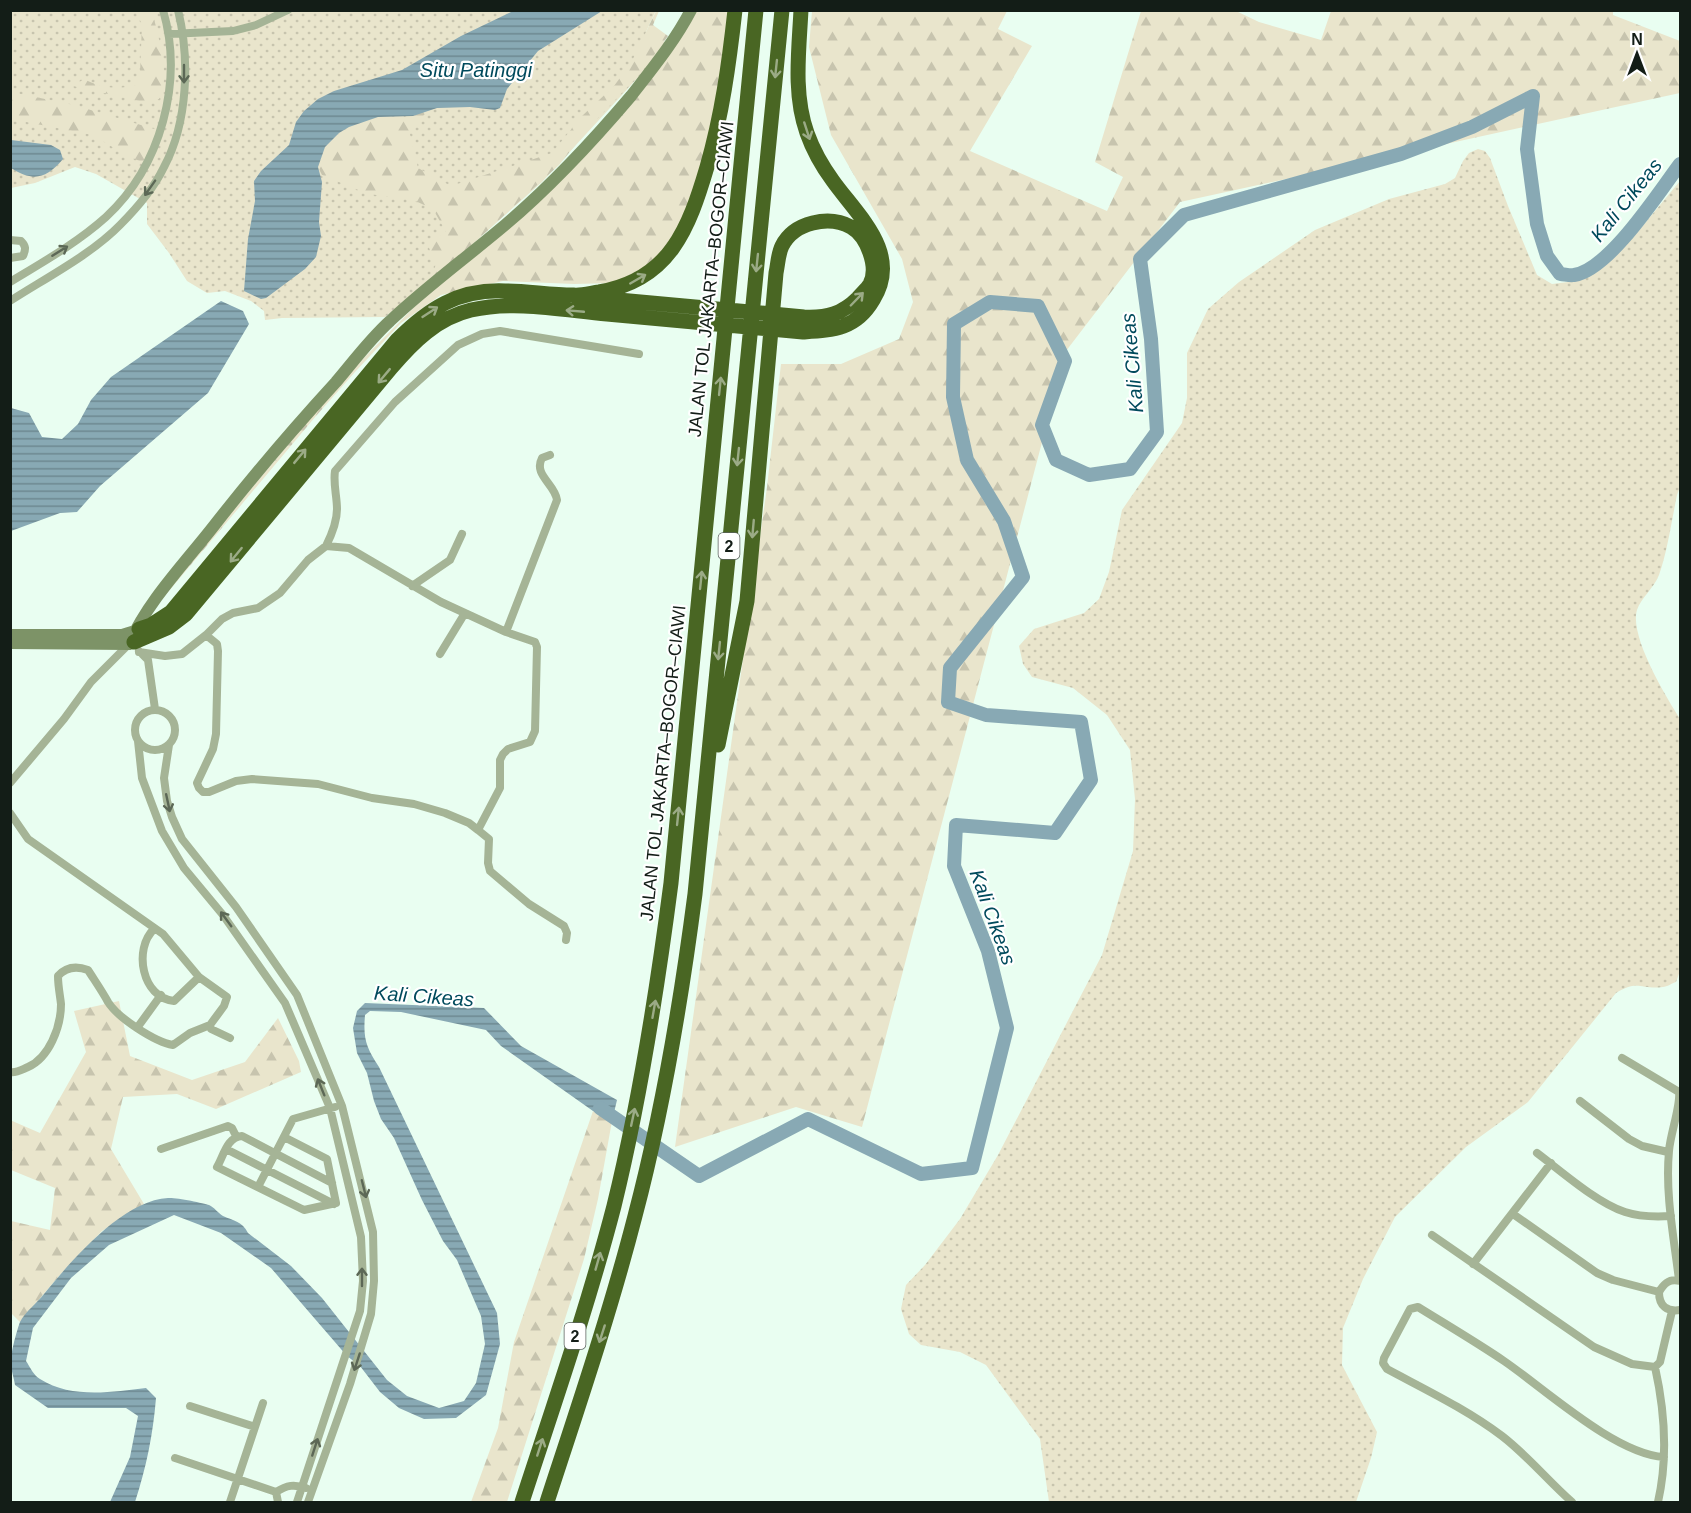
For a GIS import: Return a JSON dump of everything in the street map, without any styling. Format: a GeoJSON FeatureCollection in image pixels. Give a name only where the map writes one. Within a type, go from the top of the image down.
{"type":"FeatureCollection","features":[{"type":"Feature","properties":{"kind":"highway"},"geometry":{"type":"LineString","coordinates":[[575,296],[630,284],[651,272],[672,249],[688,224],[699,196],[721,114],[735,10]]}},
{"type":"Feature","properties":{"kind":"highway","name":"JALAN TOL JAKARTA–BOGOR–CIAWI"},"geometry":{"type":"LineString","coordinates":[[522,1503],[586,1301],[613,1207],[644,1067],[660,973],[672,883],[756,10]]}},
{"type":"Feature","properties":{"kind":"highway","name":"2"},"geometry":{"type":"LineString","coordinates":[[547,1503],[611,1306],[645,1176],[682,996],[701,830],[782,10]]}},
{"type":"Feature","properties":{"kind":"highway"},"geometry":{"type":"LineString","coordinates":[[134,642],[169,627],[186,614],[391,368],[425,333],[441,322],[469,311],[500,306],[697,315],[839,329],[852,323],[868,310],[878,292],[883,275],[882,257],[875,237],[832,181],[815,153],[806,131],[799,100],[801,10]]}},
{"type":"Feature","properties":{"kind":"highway"},"geometry":{"type":"LineString","coordinates":[[701,830],[747,601],[759,448],[779,257],[786,240],[807,225],[832,222],[851,227],[858,232],[870,253],[871,282],[844,310],[804,325]]}},
{"type":"Feature","properties":{"kind":"highway"},"geometry":{"type":"LineString","coordinates":[[134,642],[151,625],[171,612],[397,340],[416,321],[443,303],[476,293],[503,290],[575,296],[697,315]]}},
{"type":"Feature","properties":{"kind":"main road"},"geometry":{"type":"LineString","coordinates":[[134,642],[153,604],[258,470],[389,322],[561,175],[607,125],[640,84],[691,10]]}},
{"type":"Feature","properties":{"kind":"main road"},"geometry":{"type":"LineString","coordinates":[[10,635],[115,635],[134,642]]}},
{"type":"Feature","properties":{"kind":"main road"},"geometry":{"type":"LineString","coordinates":[[10,643],[134,642]]}},
{"type":"Feature","properties":{"kind":"street"},"geometry":{"type":"LineString","coordinates":[[10,282],[74,242],[106,217],[135,184],[167,114],[170,78],[169,34],[163,10]]}},
{"type":"Feature","properties":{"kind":"street"},"geometry":{"type":"LineString","coordinates":[[10,301],[79,257],[118,227],[147,193],[165,167],[181,115],[185,78],[183,32],[178,10]]}},
{"type":"Feature","properties":{"kind":"street"},"geometry":{"type":"LineString","coordinates":[[169,34],[232,31],[256,25],[272,14],[288,10]]}},
{"type":"Feature","properties":{"kind":"street"},"geometry":{"type":"LineString","coordinates":[[167,114],[181,115]]}},
{"type":"Feature","properties":{"kind":"street"},"geometry":{"type":"LineString","coordinates":[[161,131],[176,136]]}},
{"type":"Feature","properties":{"kind":"street"},"geometry":{"type":"LineString","coordinates":[[10,240],[21,241],[26,251],[23,256],[10,258]]}},
{"type":"Feature","properties":{"kind":"street"},"geometry":{"type":"LineString","coordinates":[[134,642],[165,656],[182,654],[222,619],[232,613],[258,608],[280,593],[308,560],[326,546],[333,533],[337,510],[333,479],[335,471],[395,402],[458,345],[482,334],[500,331],[639,354]]}},
{"type":"Feature","properties":{"kind":"street"},"geometry":{"type":"LineString","coordinates":[[506,632],[557,500],[556,493],[539,469],[542,458],[549,456]]}},
{"type":"Feature","properties":{"kind":"street"},"geometry":{"type":"LineString","coordinates":[[412,586],[450,560],[462,534]]}},
{"type":"Feature","properties":{"kind":"street"},"geometry":{"type":"LineString","coordinates":[[326,546],[349,548],[412,586],[506,632],[531,640],[536,645],[537,722],[532,740],[508,749],[503,754],[500,760],[500,788],[478,830]]}},
{"type":"Feature","properties":{"kind":"street"},"geometry":{"type":"LineString","coordinates":[[440,654],[465,613]]}},
{"type":"Feature","properties":{"kind":"street"},"geometry":{"type":"LineString","coordinates":[[206,635],[217,644],[218,651],[216,734],[213,749],[198,783],[203,792],[213,791],[236,781],[252,779],[318,784],[372,798],[414,804],[445,813],[469,824],[489,839],[490,871],[529,904],[564,926],[567,933],[566,940]]}},
{"type":"Feature","properties":{"kind":"street"},"geometry":{"type":"LineString","coordinates":[[134,642],[148,660],[155,709]]}},
{"type":"Feature","properties":{"kind":"street"},"geometry":{"type":"LineString","coordinates":[[10,783],[64,719],[91,682],[134,642]]}},
{"type":"Feature","properties":{"kind":"street"},"geometry":{"type":"LineString","coordinates":[[297,1503],[353,1334],[361,1301],[361,1238],[330,1108],[285,1003],[223,915],[184,868],[162,831],[142,778],[138,741],[134,732],[136,723],[145,712],[155,709],[168,714],[174,722],[174,737],[169,745],[164,778],[167,801],[182,839],[236,907],[297,995],[342,1106],[374,1232],[375,1281],[371,1314],[350,1384],[308,1503]]}},
{"type":"Feature","properties":{"kind":"street"},"geometry":{"type":"LineString","coordinates":[[138,741],[150,750],[169,745]]}},
{"type":"Feature","properties":{"kind":"street"},"geometry":{"type":"LineString","coordinates":[[10,766],[20,771]]}},
{"type":"Feature","properties":{"kind":"street"},"geometry":{"type":"LineString","coordinates":[[10,813],[28,839],[172,943],[199,977],[226,997],[224,1006],[210,1025],[190,1033],[173,1045],[156,1040],[137,1028],[111,1004],[88,970],[82,968],[63,970],[58,976],[61,1004],[59,1019],[47,1051],[38,1062],[16,1072],[10,1072]]}},
{"type":"Feature","properties":{"kind":"street"},"geometry":{"type":"LineString","coordinates":[[154,929],[145,942],[143,961],[145,975],[150,984],[166,1000],[174,1001],[199,977]]}},
{"type":"Feature","properties":{"kind":"street"},"geometry":{"type":"LineString","coordinates":[[137,1028],[161,995]]}},
{"type":"Feature","properties":{"kind":"street"},"geometry":{"type":"LineString","coordinates":[[285,1003],[297,995]]}},
{"type":"Feature","properties":{"kind":"street"},"geometry":{"type":"LineString","coordinates":[[210,1025],[211,1029],[230,1038]]}},
{"type":"Feature","properties":{"kind":"street"},"geometry":{"type":"LineString","coordinates":[[1432,1235],[1594,1347],[1632,1365],[1655,1367],[1663,1354],[1676,1310],[1662,1304],[1659,1292],[1666,1282],[1679,1281],[1671,1216],[1668,1152],[1680,1098],[1679,1092],[1623,1058]]}},
{"type":"Feature","properties":{"kind":"street"},"geometry":{"type":"LineString","coordinates":[[1580,1101],[1629,1139],[1642,1146],[1668,1152]]}},
{"type":"Feature","properties":{"kind":"street"},"geometry":{"type":"LineString","coordinates":[[258,1187],[293,1119],[342,1106]]}},
{"type":"Feature","properties":{"kind":"street"},"geometry":{"type":"LineString","coordinates":[[161,1149],[228,1126],[232,1128],[236,1136]]}},
{"type":"Feature","properties":{"kind":"street"},"geometry":{"type":"LineString","coordinates":[[332,1183],[242,1136],[236,1136],[230,1141],[217,1167],[304,1210],[334,1204]]}},
{"type":"Feature","properties":{"kind":"street"},"geometry":{"type":"LineString","coordinates":[[284,1137],[327,1159],[336,1203],[334,1204]]}},
{"type":"Feature","properties":{"kind":"street"},"geometry":{"type":"LineString","coordinates":[[226,1149],[334,1204]]}},
{"type":"Feature","properties":{"kind":"street"},"geometry":{"type":"LineString","coordinates":[[1537,1153],[1604,1202],[1624,1212],[1648,1217],[1671,1216]]}},
{"type":"Feature","properties":{"kind":"street"},"geometry":{"type":"LineString","coordinates":[[343,1160],[355,1154]]}},
{"type":"Feature","properties":{"kind":"street"},"geometry":{"type":"LineString","coordinates":[[1473,1264],[1551,1163]]}},
{"type":"Feature","properties":{"kind":"street"},"geometry":{"type":"LineString","coordinates":[[1513,1214],[1597,1273],[1613,1280],[1659,1292]]}},
{"type":"Feature","properties":{"kind":"street"},"geometry":{"type":"LineString","coordinates":[[1572,1503],[1532,1461],[1503,1437],[1463,1410],[1387,1369],[1383,1363],[1384,1358],[1410,1309],[1418,1307],[1494,1355],[1620,1443],[1651,1456],[1664,1457]]}},
{"type":"Feature","properties":{"kind":"street"},"geometry":{"type":"LineString","coordinates":[[1655,1367],[1665,1426],[1664,1457],[1658,1503]]}},
{"type":"Feature","properties":{"kind":"street"},"geometry":{"type":"LineString","coordinates":[[230,1503],[263,1403]]}},
{"type":"Feature","properties":{"kind":"street"},"geometry":{"type":"LineString","coordinates":[[190,1406],[255,1427]]}},
{"type":"Feature","properties":{"kind":"street"},"geometry":{"type":"LineString","coordinates":[[175,1458],[276,1492],[286,1486],[311,1490]]}},
{"type":"Feature","properties":{"kind":"street"},"geometry":{"type":"LineString","coordinates":[[276,1492],[278,1503]]}},
{"type":"Feature","properties":{"kind":"green space"},"geometry":{"type":"Polygon","coordinates":[[[656,10],[646,32],[665,42],[643,72],[542,182],[441,272],[385,317],[265,320],[264,311],[251,301],[225,291],[207,293],[187,281],[147,224],[147,203],[96,174],[75,167],[35,183],[11,188],[11,11],[656,10]]]}},
{"type":"Feature","properties":{"kind":"green space"},"geometry":{"type":"Polygon","coordinates":[[[135,11],[152,11],[164,67],[164,79],[159,99],[148,103],[73,86],[84,79],[110,87],[136,85],[140,74],[142,24],[135,11]]]}},
{"type":"Feature","properties":{"kind":"green space"},"geometry":{"type":"Polygon","coordinates":[[[656,11],[659,11],[653,25],[668,36],[640,74],[595,121],[559,165],[427,286],[437,262],[427,243],[446,232],[433,209],[411,199],[368,194],[322,175],[318,167],[330,140],[349,127],[378,116],[404,117],[430,109],[409,130],[418,168],[451,186],[552,153],[582,116],[614,86],[631,63],[656,11]]]}},
{"type":"Feature","properties":{"kind":"green space"},"geometry":{"type":"Polygon","coordinates":[[[695,11],[732,11],[720,111],[683,225],[657,262],[615,283],[503,281],[441,295],[401,323],[355,372],[163,598],[161,597],[352,370],[427,294],[529,211],[695,11]]]}},
{"type":"Feature","properties":{"kind":"green space"},"geometry":{"type":"Polygon","coordinates":[[[812,11],[1007,11],[998,29],[1032,46],[970,151],[1107,211],[1123,177],[1095,162],[1141,11],[1236,11],[1259,22],[1321,40],[1331,11],[1613,11],[1613,15],[1680,41],[1680,93],[1180,202],[1066,351],[862,1127],[796,1107],[675,1147],[767,487],[781,364],[841,364],[899,339],[913,302],[902,259],[831,135],[809,47],[812,11]]]}},
{"type":"Feature","properties":{"kind":"green space"},"geometry":{"type":"Polygon","coordinates":[[[11,92],[74,105],[161,131],[146,164],[122,153],[93,135],[11,119],[11,92]]]}},
{"type":"Feature","properties":{"kind":"green space"},"geometry":{"type":"Polygon","coordinates":[[[1478,149],[1485,151],[1490,158],[1537,275],[1552,284],[1568,282],[1597,270],[1635,235],[1680,181],[1680,487],[1659,575],[1637,610],[1636,621],[1638,635],[1650,666],[1680,719],[1680,971],[1676,982],[1666,986],[1656,988],[1635,986],[1616,993],[1528,1102],[1466,1147],[1395,1217],[1363,1279],[1343,1328],[1342,1365],[1377,1432],[1356,1502],[1049,1502],[1040,1439],[986,1365],[960,1352],[921,1345],[909,1334],[901,1309],[906,1285],[925,1265],[960,1219],[998,1155],[1102,955],[1133,851],[1135,799],[1130,750],[1107,715],[1073,688],[1032,677],[1023,664],[1019,646],[1034,629],[1084,613],[1099,599],[1109,572],[1122,510],[1182,423],[1187,398],[1187,353],[1208,309],[1239,282],[1315,230],[1389,199],[1445,184],[1455,178],[1469,153],[1478,149]]]}},
{"type":"Feature","properties":{"kind":"green space"},"geometry":{"type":"Polygon","coordinates":[[[119,1001],[130,1056],[192,1080],[245,1062],[278,1018],[299,1061],[301,1072],[216,1109],[177,1094],[123,1097],[111,1149],[144,1204],[102,1231],[59,1276],[20,1322],[11,1313],[11,1221],[50,1230],[55,1188],[11,1170],[10,1120],[40,1133],[86,1052],[74,1011],[119,1001]]]}},
{"type":"Feature","properties":{"kind":"green space"},"geometry":{"type":"Polygon","coordinates":[[[593,1111],[612,1121],[584,1259],[507,1502],[471,1502],[498,1428],[514,1342],[593,1111]]]}},
{"type":"Feature","properties":{"kind":"water","name":"Situ Patinggi"},"geometry":{"type":"Polygon","coordinates":[[[513,11],[602,11],[538,51],[507,89],[500,108],[495,110],[470,107],[437,108],[413,116],[378,117],[339,133],[325,147],[318,167],[322,182],[319,222],[321,236],[316,257],[305,269],[266,298],[261,299],[244,291],[248,239],[255,201],[254,181],[261,171],[289,145],[296,122],[304,111],[318,99],[334,91],[402,70],[461,36],[513,11]]]}},
{"type":"Feature","properties":{"kind":"water"},"geometry":{"type":"Polygon","coordinates":[[[11,140],[51,145],[60,150],[63,159],[45,174],[33,177],[26,175],[11,168],[11,140]]]}},
{"type":"Feature","properties":{"kind":"water"},"geometry":{"type":"Polygon","coordinates":[[[221,301],[243,311],[249,324],[208,393],[100,486],[77,512],[60,513],[11,531],[11,408],[29,413],[42,437],[62,439],[78,424],[91,400],[111,377],[221,301]]]}},
{"type":"Feature","properties":{"kind":"water"},"geometry":{"type":"Polygon","coordinates":[[[365,1003],[484,1008],[521,1046],[617,1100],[612,1121],[593,1111],[501,1046],[486,1030],[401,1012],[370,1011],[365,1015],[365,1037],[368,1048],[497,1313],[500,1344],[486,1395],[456,1418],[424,1419],[399,1408],[380,1392],[360,1366],[347,1356],[271,1268],[221,1233],[174,1215],[109,1245],[71,1278],[33,1328],[26,1361],[40,1379],[78,1392],[146,1388],[156,1398],[148,1451],[135,1502],[110,1502],[130,1457],[138,1416],[126,1408],[48,1408],[15,1385],[11,1366],[12,1354],[22,1318],[68,1265],[99,1234],[133,1209],[151,1201],[171,1198],[206,1204],[240,1224],[248,1233],[291,1266],[322,1298],[387,1380],[407,1396],[439,1408],[464,1401],[476,1383],[485,1344],[481,1316],[457,1260],[443,1241],[374,1101],[367,1073],[357,1053],[353,1028],[357,1011],[365,1003]]]}},
{"type":"Feature","properties":{"kind":"waterway","name":"Kali Cikeas"},"geometry":{"type":"LineString","coordinates":[[600,1108],[699,1176],[808,1119],[921,1174],[972,1168],[1007,1028],[988,951],[954,866],[956,825],[1055,833],[1091,780],[1081,722],[986,715],[948,702],[950,668],[1023,577],[1004,521],[967,460],[953,397],[954,324],[990,302],[1038,306],[1065,361],[1042,425],[1056,460],[1089,475],[1130,469],[1157,432],[1151,339],[1140,259],[1184,215],[1401,154],[1472,127],[1533,96],[1527,149],[1537,224],[1547,256],[1560,274],[1572,275],[1588,270],[1617,245],[1680,164]]}}]}
